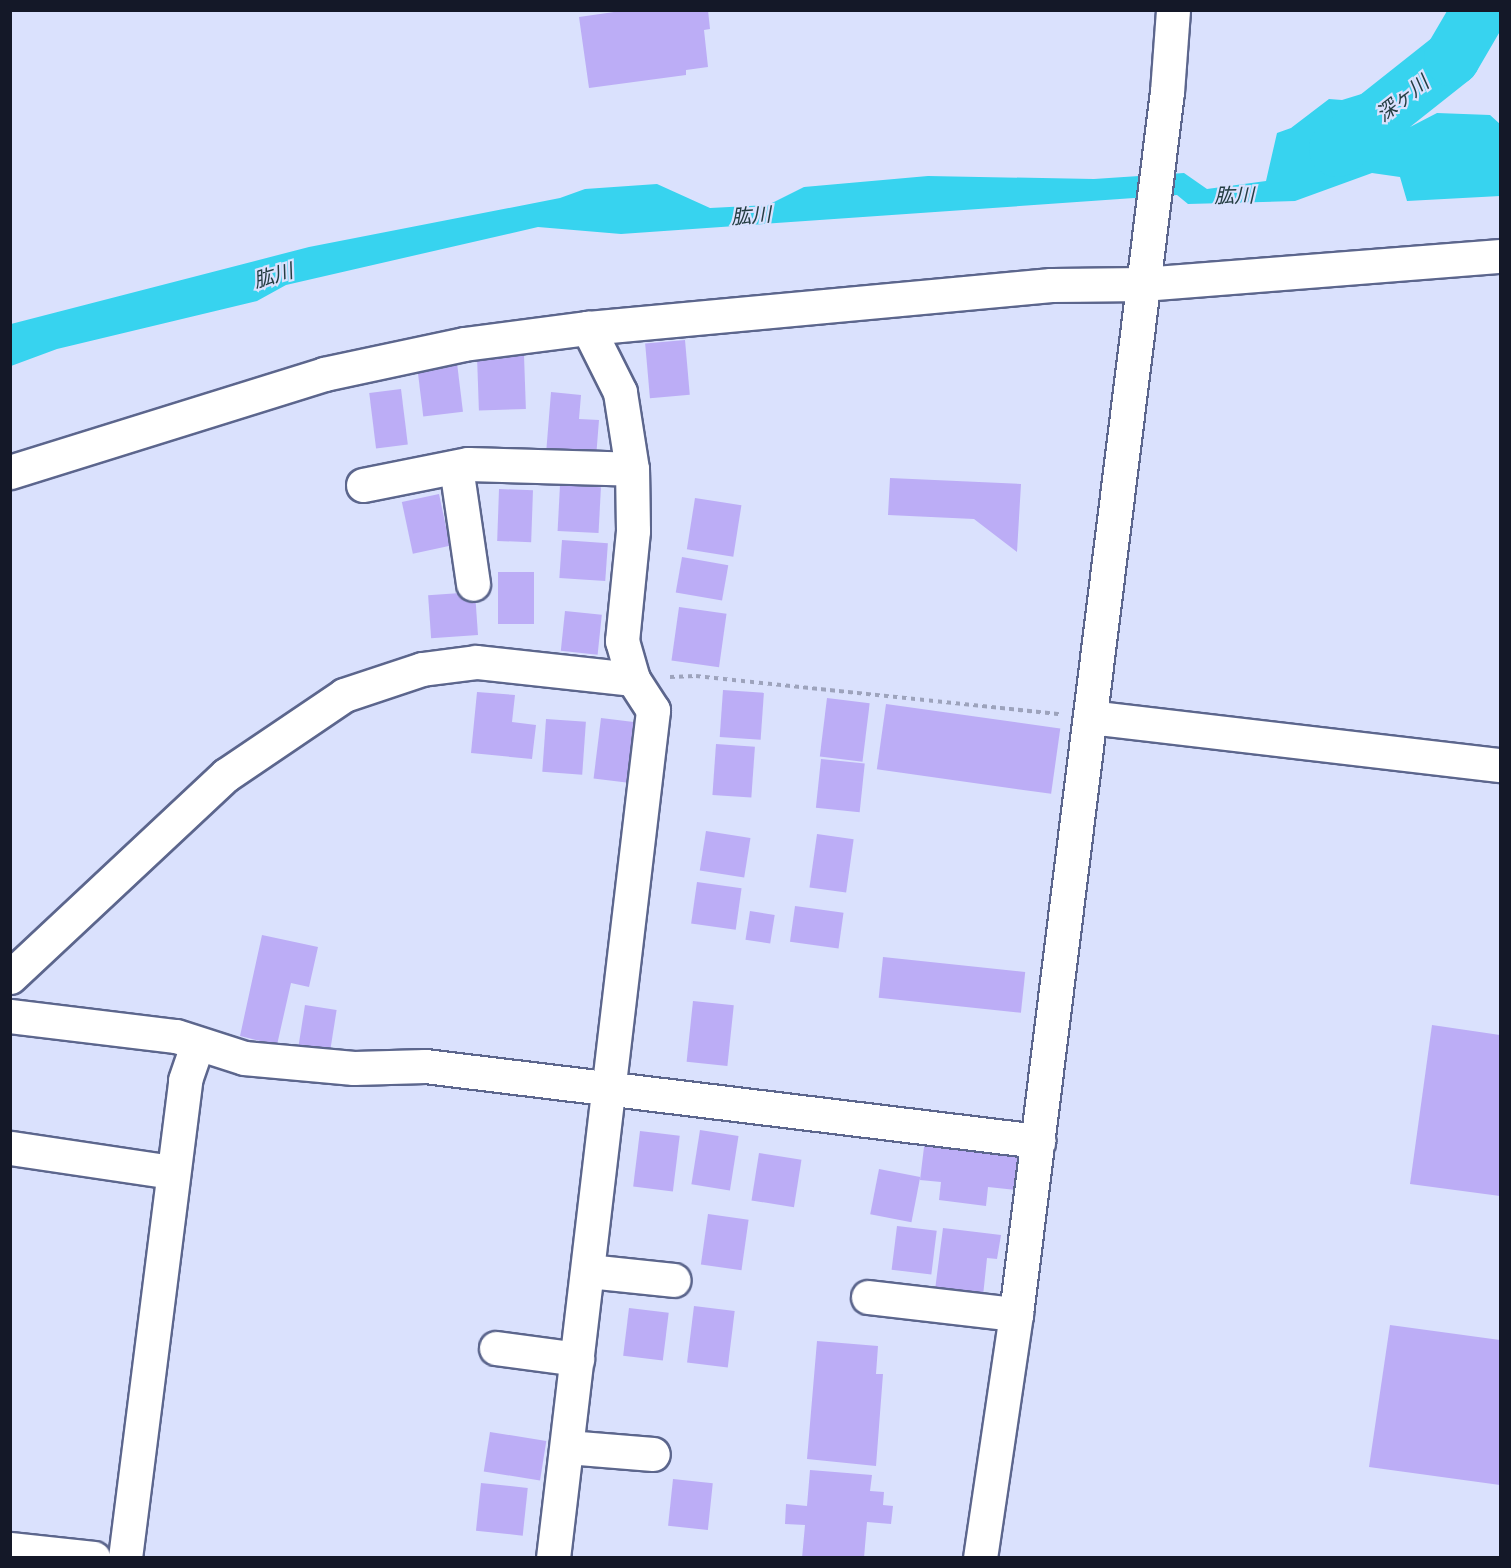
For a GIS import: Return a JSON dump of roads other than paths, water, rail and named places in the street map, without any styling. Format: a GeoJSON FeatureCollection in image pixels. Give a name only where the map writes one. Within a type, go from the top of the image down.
{"type":"FeatureCollection","features":[{"type":"Feature","properties":{"kind":"street"},"geometry":{"type":"LineString","coordinates":[[980,1557],[1016,1314],[1038,1140],[1167,92],[1173,10]]}},
{"type":"Feature","properties":{"kind":"street"},"geometry":{"type":"LineString","coordinates":[[10,472],[324,374],[464,344],[588,328],[1144,275],[1500,255]]}},
{"type":"Feature","properties":{"kind":"street"},"geometry":{"type":"LineString","coordinates":[[553,1557],[653,710],[633,679],[622,641],[633,531],[632,469],[620,392],[588,328]]}},
{"type":"Feature","properties":{"kind":"street"},"geometry":{"type":"LineString","coordinates":[[363,485],[456,467],[632,469]]}},
{"type":"Feature","properties":{"kind":"street"},"geometry":{"type":"LineString","coordinates":[[456,467],[473,584]]}},
{"type":"Feature","properties":{"kind":"street"},"geometry":{"type":"LineString","coordinates":[[10,977],[226,775],[344,695],[422,669],[476,662],[633,679]]}},
{"type":"Feature","properties":{"kind":"street"},"geometry":{"type":"LineString","coordinates":[[1090,717],[1500,765]]}},
{"type":"Feature","properties":{"kind":"street"},"geometry":{"type":"LineString","coordinates":[[10,1016],[176,1036],[197,1045],[244,1058],[354,1068],[424,1066],[1038,1140]]}},
{"type":"Feature","properties":{"kind":"street"},"geometry":{"type":"LineString","coordinates":[[125,1557],[172,1172],[185,1080],[197,1045]]}},
{"type":"Feature","properties":{"kind":"street"},"geometry":{"type":"LineString","coordinates":[[11,1148],[172,1172]]}},
{"type":"Feature","properties":{"kind":"street"},"geometry":{"type":"LineString","coordinates":[[588,1271],[674,1280]]}},
{"type":"Feature","properties":{"kind":"street"},"geometry":{"type":"LineString","coordinates":[[868,1297],[1016,1314]]}},
{"type":"Feature","properties":{"kind":"street"},"geometry":{"type":"LineString","coordinates":[[496,1348],[577,1359]]}},
{"type":"Feature","properties":{"kind":"street"},"geometry":{"type":"LineString","coordinates":[[567,1447],[653,1454]]}},
{"type":"Feature","properties":{"kind":"street"},"geometry":{"type":"LineString","coordinates":[[10,1549],[94,1557]]}},
{"type":"Feature","properties":{"kind":"water","name":"肱川"},"geometry":{"type":"Polygon","coordinates":[[[1368,92],[1420,113],[1410,127],[1437,113],[1490,115],[1500,124],[1500,196],[1407,201],[1400,177],[1372,173],[1295,201],[1188,204],[1177,195],[621,234],[538,227],[286,285],[257,301],[57,349],[11,366],[11,324],[309,247],[560,198],[585,189],[657,184],[710,208],[768,205],[804,187],[928,176],[1094,179],[1184,173],[1207,189],[1266,181],[1277,133],[1291,128],[1329,99],[1342,100],[1368,92]]]}},
{"type":"Feature","properties":{"kind":"waterway","name":"深ヶ川"},"geometry":{"type":"LineString","coordinates":[[1337,149],[1452,58],[1480,10]]}}]}
